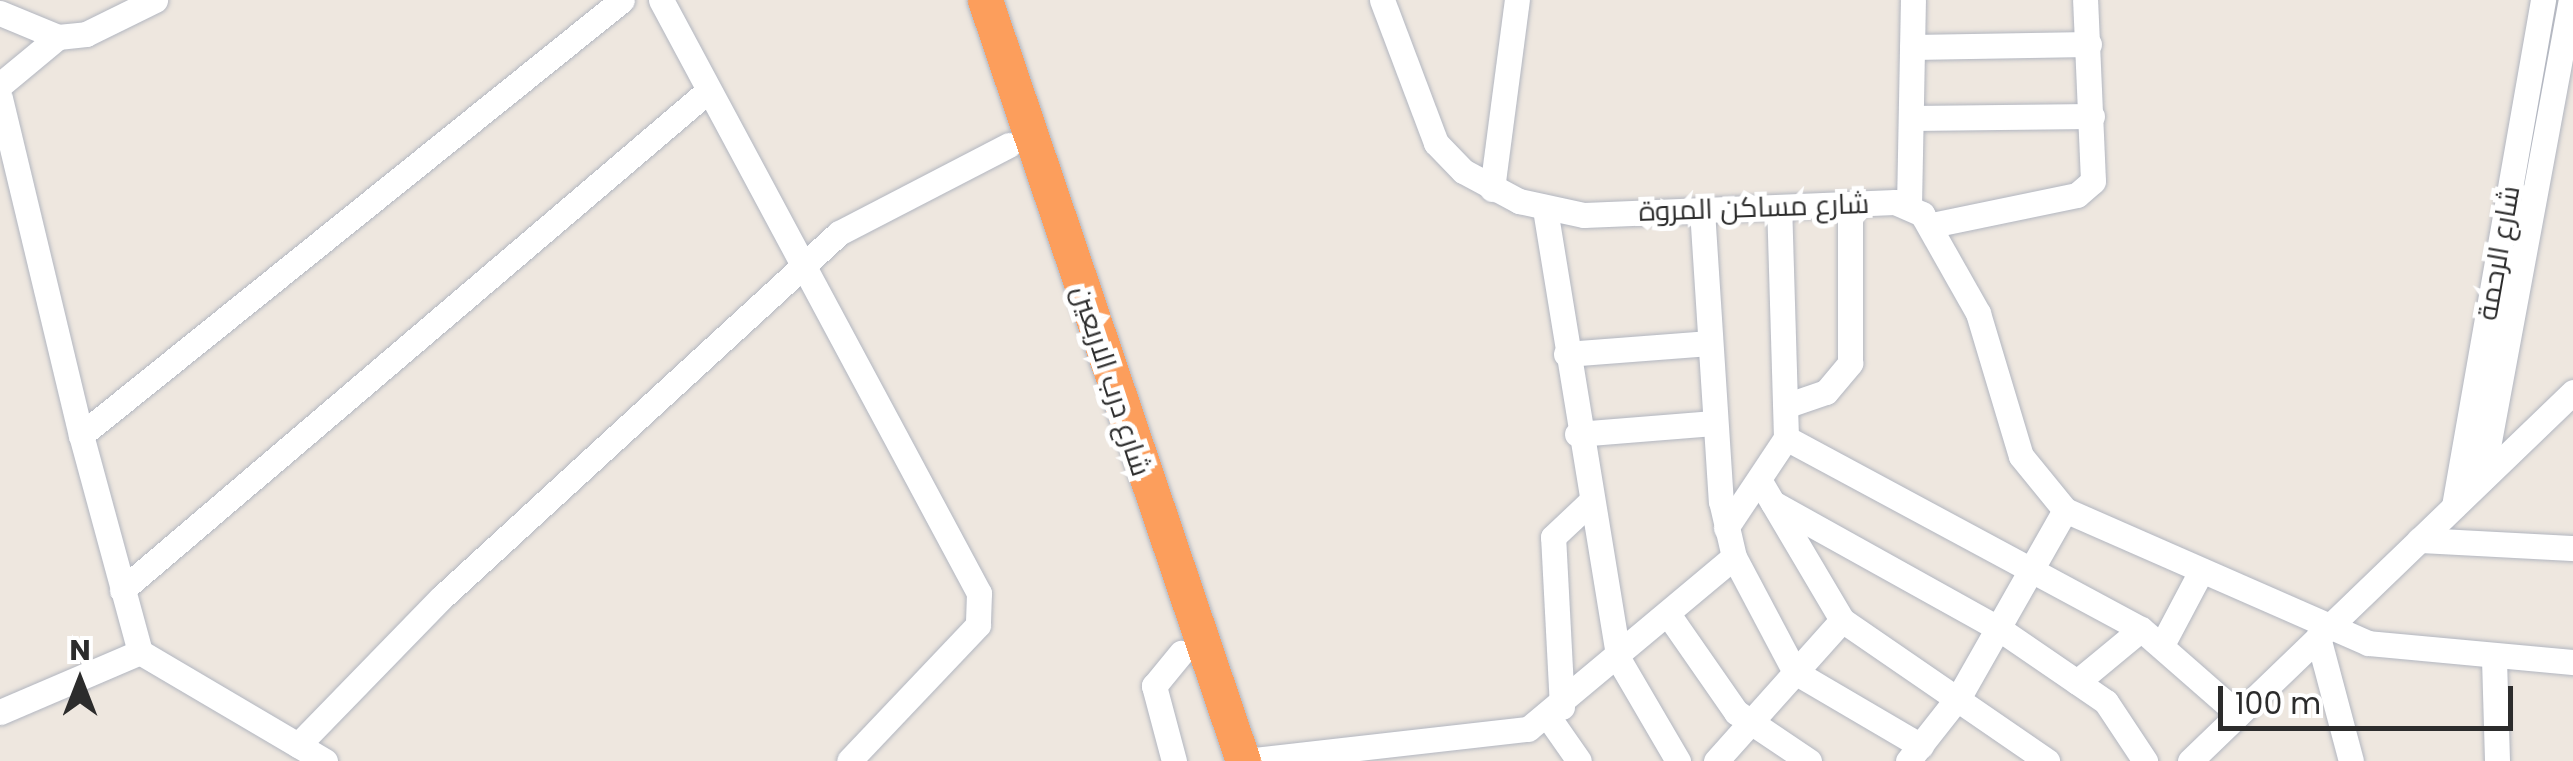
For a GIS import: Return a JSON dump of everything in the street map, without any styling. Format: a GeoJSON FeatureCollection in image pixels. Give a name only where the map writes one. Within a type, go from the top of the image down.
{"type":"FeatureCollection","features":[{"type":"Feature","properties":{"kind":"highway","name":"شارع درب الاربعين"},"geometry":{"type":"LineString","coordinates":[[960,0],[1122,452],[1244,761]]}},
{"type":"Feature","properties":{"kind":"highway","name":"شارع درب الاربعين"},"geometry":{"type":"LineString","coordinates":[[985,0],[1217,761]]}},
{"type":"Feature","properties":{"kind":"street"},"geometry":{"type":"LineString","coordinates":[[6,15],[58,37],[86,34],[155,0]]}},
{"type":"Feature","properties":{"kind":"street"},"geometry":{"type":"LineString","coordinates":[[81,435],[622,0]]}},
{"type":"Feature","properties":{"kind":"street"},"geometry":{"type":"LineString","coordinates":[[661,0],[982,606],[978,625],[849,761]]}},
{"type":"Feature","properties":{"kind":"street","name":"شارع مساكن المروة"},"geometry":{"type":"LineString","coordinates":[[1382,0],[1436,143],[1492,189],[1545,209],[1909,206],[1932,225],[1978,313],[2011,435],[2065,510],[2323,632],[2368,644],[2494,659],[2573,662]]}},
{"type":"Feature","properties":{"kind":"street"},"geometry":{"type":"LineString","coordinates":[[1492,189],[1517,0]]}},
{"type":"Feature","properties":{"kind":"street"},"geometry":{"type":"LineString","coordinates":[[1909,206],[1913,0]]}},
{"type":"Feature","properties":{"kind":"street"},"geometry":{"type":"LineString","coordinates":[[1932,225],[2087,190],[2092,116],[2085,0]]}},
{"type":"Feature","properties":{"kind":"street","name":"شارع الرحمة"},"geometry":{"type":"LineString","coordinates":[[2454,506],[2543,0]]}},
{"type":"Feature","properties":{"kind":"street","name":"شارع الرحمة"},"geometry":{"type":"LineString","coordinates":[[2482,479],[2571,0]]}},
{"type":"Feature","properties":{"kind":"street"},"geometry":{"type":"LineString","coordinates":[[0,84],[58,37]]}},
{"type":"Feature","properties":{"kind":"street"},"geometry":{"type":"LineString","coordinates":[[1912,46],[2089,44]]}},
{"type":"Feature","properties":{"kind":"street"},"geometry":{"type":"LineString","coordinates":[[122,590],[708,91]]}},
{"type":"Feature","properties":{"kind":"street"},"geometry":{"type":"LineString","coordinates":[[0,98],[81,435],[140,652],[325,761]]}},
{"type":"Feature","properties":{"kind":"street"},"geometry":{"type":"LineString","coordinates":[[1911,118],[2092,116]]}},
{"type":"Feature","properties":{"kind":"street"},"geometry":{"type":"LineString","coordinates":[[298,745],[442,598],[840,233],[1010,145]]}},
{"type":"Feature","properties":{"kind":"street"},"geometry":{"type":"LineString","coordinates":[[1788,405],[1826,392],[1856,345],[1850,204]]}},
{"type":"Feature","properties":{"kind":"street"},"geometry":{"type":"LineString","coordinates":[[1726,528],[1767,493],[1786,438],[1779,207]]}},
{"type":"Feature","properties":{"kind":"street"},"geometry":{"type":"LineString","coordinates":[[1545,209],[1588,504],[1619,660],[1678,761]]}},
{"type":"Feature","properties":{"kind":"street"},"geometry":{"type":"LineString","coordinates":[[1702,210],[1714,423],[1726,528],[1734,557],[1795,672],[1914,756],[1960,695],[2001,630],[2065,510]]}},
{"type":"Feature","properties":{"kind":"street"},"geometry":{"type":"LineString","coordinates":[[1566,354],[1710,343]]}},
{"type":"Feature","properties":{"kind":"street"},"geometry":{"type":"LineString","coordinates":[[2196,758],[2573,392]]}},
{"type":"Feature","properties":{"kind":"street"},"geometry":{"type":"LineString","coordinates":[[1578,434],[1714,423]]}},
{"type":"Feature","properties":{"kind":"street"},"geometry":{"type":"LineString","coordinates":[[1786,438],[2152,636],[2238,714]]}},
{"type":"Feature","properties":{"kind":"street"},"geometry":{"type":"LineString","coordinates":[[1767,493],[1842,620],[1960,695],[2048,761]]}},
{"type":"Feature","properties":{"kind":"street"},"geometry":{"type":"LineString","coordinates":[[1767,493],[2001,630],[2077,682],[2117,714],[2145,761]]}},
{"type":"Feature","properties":{"kind":"street"},"geometry":{"type":"LineString","coordinates":[[1580,761],[1556,712],[1553,537],[1588,504]]}},
{"type":"Feature","properties":{"kind":"street"},"geometry":{"type":"LineString","coordinates":[[2419,540],[2573,548]]}},
{"type":"Feature","properties":{"kind":"street"},"geometry":{"type":"LineString","coordinates":[[1244,761],[1417,752],[1479,738],[1556,712],[1670,617],[1734,557]]}},
{"type":"Feature","properties":{"kind":"street"},"geometry":{"type":"LineString","coordinates":[[2077,682],[2152,636],[2200,573]]}},
{"type":"Feature","properties":{"kind":"street"},"geometry":{"type":"LineString","coordinates":[[1670,617],[1749,724],[1809,761]]}},
{"type":"Feature","properties":{"kind":"street"},"geometry":{"type":"LineString","coordinates":[[1716,761],[1842,620]]}},
{"type":"Feature","properties":{"kind":"street"},"geometry":{"type":"LineString","coordinates":[[2323,632],[2351,761]]}},
{"type":"Feature","properties":{"kind":"street"},"geometry":{"type":"LineString","coordinates":[[0,712],[140,652]]}},
{"type":"Feature","properties":{"kind":"street"},"geometry":{"type":"LineString","coordinates":[[1174,761],[1154,686],[1181,653]]}},
{"type":"Feature","properties":{"kind":"street"},"geometry":{"type":"LineString","coordinates":[[2494,659],[2497,761]]}},
{"type":"Feature","properties":{"kind":"street"},"geometry":{"type":"LineString","coordinates":[[1479,738],[1492,761]]}}]}
